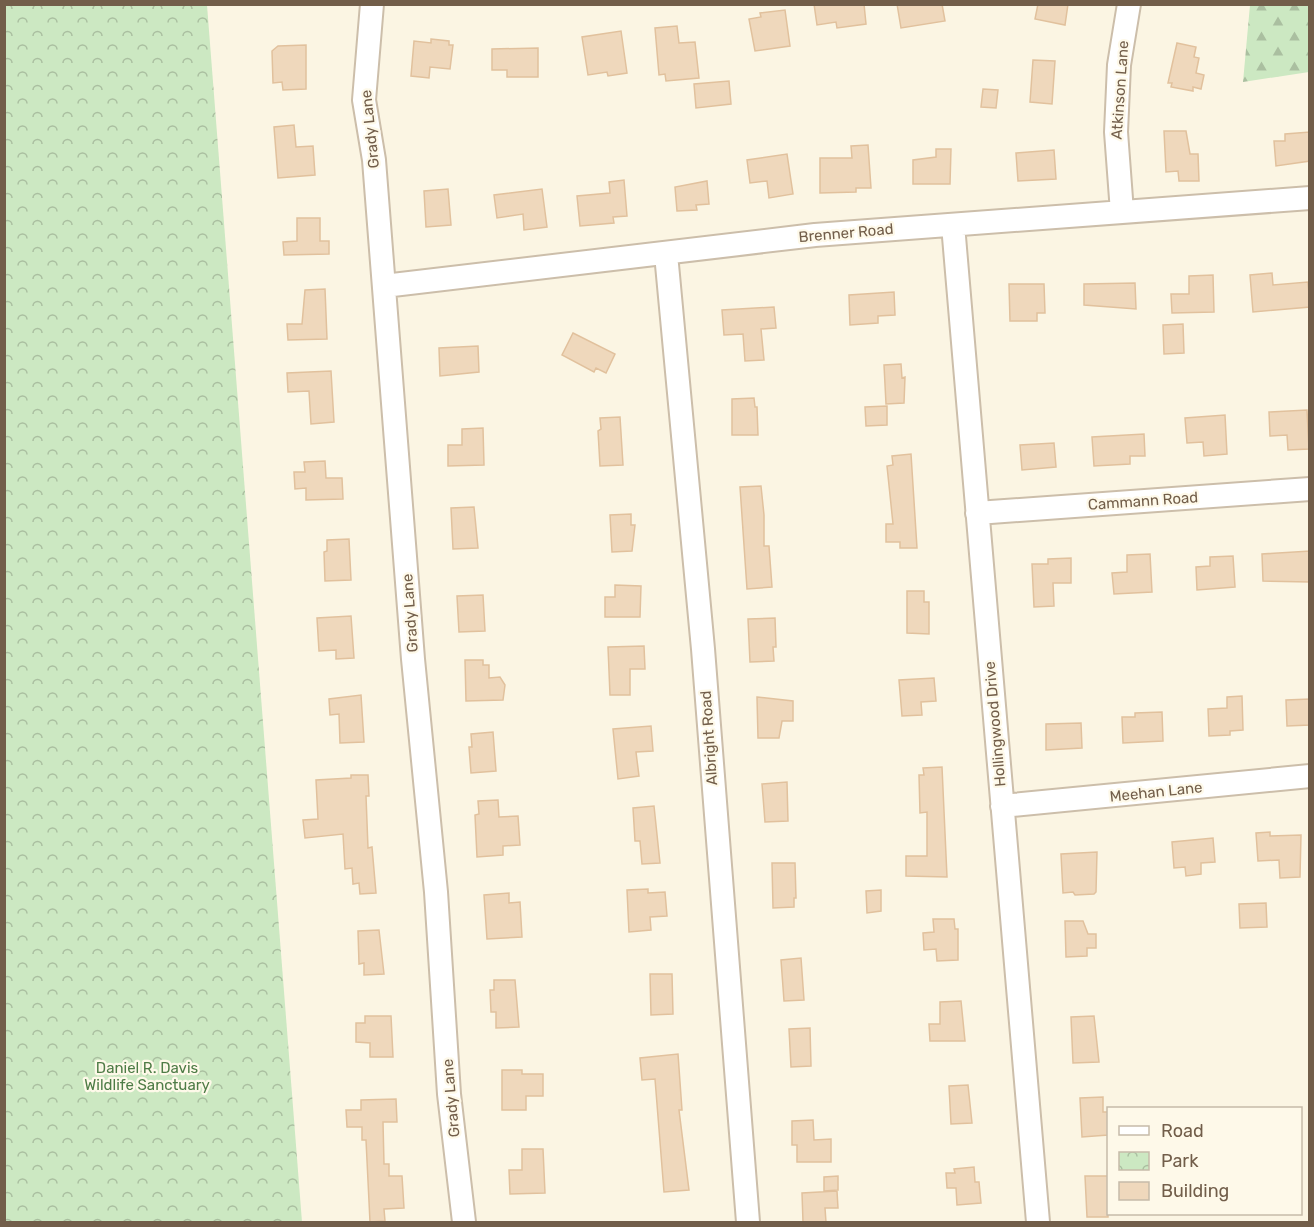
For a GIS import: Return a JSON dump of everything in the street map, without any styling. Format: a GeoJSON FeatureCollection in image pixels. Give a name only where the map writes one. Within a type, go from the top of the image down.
{"type":"FeatureCollection","features":[{"type":"Feature","properties":{"kind":"street","name":"Grady Lane"},"geometry":{"type":"LineString","coordinates":[[372,4],[364,100],[374,160],[413,659],[435,892],[449,1094],[464,1222]]}},
{"type":"Feature","properties":{"kind":"street","name":"Atkinson Lane"},"geometry":{"type":"LineString","coordinates":[[1122,212],[1116,132],[1119,65],[1129,4]]}},
{"type":"Feature","properties":{"kind":"street","name":"Brenner Road"},"geometry":{"type":"LineString","coordinates":[[384,286],[815,235],[1310,198]]}},
{"type":"Feature","properties":{"kind":"street","name":"Hollingwood Drive"},"geometry":{"type":"LineString","coordinates":[[953,225],[1038,1222]]}},
{"type":"Feature","properties":{"kind":"street","name":"Albright Road"},"geometry":{"type":"LineString","coordinates":[[666,254],[703,649],[748,1222]]}},
{"type":"Feature","properties":{"kind":"street","name":"Cammann Road"},"geometry":{"type":"LineString","coordinates":[[977,513],[1310,489]]}},
{"type":"Feature","properties":{"kind":"street","name":"Meehan Lane"},"geometry":{"type":"LineString","coordinates":[[1002,806],[1310,776]]}},
{"type":"Feature","properties":{"kind":"green space","name":"Daniel R. Davis Wildlife Sanctuary"},"geometry":{"type":"Polygon","coordinates":[[[5,4],[207,5],[302,1222],[5,1222],[5,4]]]}},
{"type":"Feature","properties":{"kind":"green space"},"geometry":{"type":"Polygon","coordinates":[[[1250,5],[1309,5],[1309,72],[1243,82],[1250,5]]]}},
{"type":"Feature","properties":{"kind":"building"},"geometry":{"type":"Polygon","coordinates":[[[814,4],[864,4],[866,24],[837,28],[836,22],[817,25],[814,4]]]}},
{"type":"Feature","properties":{"kind":"building"},"geometry":{"type":"Polygon","coordinates":[[[897,4],[942,4],[945,21],[901,28],[897,4]]]}},
{"type":"Feature","properties":{"kind":"building"},"geometry":{"type":"Polygon","coordinates":[[[1038,4],[1068,4],[1065,25],[1035,19],[1038,4]]]}},
{"type":"Feature","properties":{"kind":"building"},"geometry":{"type":"Polygon","coordinates":[[[785,10],[790,46],[755,51],[749,19],[761,17],[760,13],[785,10]]]}},
{"type":"Feature","properties":{"kind":"building"},"geometry":{"type":"Polygon","coordinates":[[[677,26],[679,43],[695,42],[699,78],[666,81],[665,74],[659,75],[655,28],[677,26]]]}},
{"type":"Feature","properties":{"kind":"building"},"geometry":{"type":"Polygon","coordinates":[[[621,31],[627,73],[608,76],[607,72],[588,75],[582,37],[621,31]]]}},
{"type":"Feature","properties":{"kind":"building"},"geometry":{"type":"Polygon","coordinates":[[[431,39],[449,41],[449,45],[453,45],[450,69],[430,67],[429,78],[411,76],[414,41],[431,43],[431,39]]]}},
{"type":"Feature","properties":{"kind":"building"},"geometry":{"type":"Polygon","coordinates":[[[1177,43],[1196,47],[1194,57],[1199,58],[1196,73],[1204,75],[1201,89],[1193,87],[1193,91],[1171,87],[1172,83],[1168,83],[1177,43]]]}},
{"type":"Feature","properties":{"kind":"building"},"geometry":{"type":"Polygon","coordinates":[[[306,45],[306,89],[283,90],[282,82],[273,83],[272,51],[278,46],[306,45]]]}},
{"type":"Feature","properties":{"kind":"building"},"geometry":{"type":"Polygon","coordinates":[[[538,48],[538,77],[507,77],[507,70],[492,70],[492,49],[538,48]]]}},
{"type":"Feature","properties":{"kind":"building"},"geometry":{"type":"Polygon","coordinates":[[[1033,60],[1055,61],[1052,104],[1030,102],[1033,60]]]}},
{"type":"Feature","properties":{"kind":"building"},"geometry":{"type":"Polygon","coordinates":[[[729,81],[731,104],[696,108],[694,84],[729,81]]]}},
{"type":"Feature","properties":{"kind":"building"},"geometry":{"type":"Polygon","coordinates":[[[983,89],[998,90],[996,108],[981,107],[983,89]]]}},
{"type":"Feature","properties":{"kind":"building"},"geometry":{"type":"Polygon","coordinates":[[[294,125],[296,147],[313,146],[315,175],[278,178],[274,127],[294,125]]]}},
{"type":"Feature","properties":{"kind":"building"},"geometry":{"type":"Polygon","coordinates":[[[1164,131],[1186,131],[1190,154],[1198,154],[1199,181],[1179,181],[1178,171],[1166,172],[1164,131]]]}},
{"type":"Feature","properties":{"kind":"building"},"geometry":{"type":"Polygon","coordinates":[[[1310,132],[1310,161],[1276,166],[1274,141],[1285,141],[1285,134],[1310,132]]]}},
{"type":"Feature","properties":{"kind":"building"},"geometry":{"type":"Polygon","coordinates":[[[868,145],[871,188],[856,188],[856,192],[820,193],[820,158],[852,158],[851,146],[868,145]]]}},
{"type":"Feature","properties":{"kind":"building"},"geometry":{"type":"Polygon","coordinates":[[[936,149],[951,149],[950,184],[913,184],[913,160],[936,157],[936,149]]]}},
{"type":"Feature","properties":{"kind":"building"},"geometry":{"type":"Polygon","coordinates":[[[1054,150],[1056,179],[1018,181],[1016,153],[1054,150]]]}},
{"type":"Feature","properties":{"kind":"building"},"geometry":{"type":"Polygon","coordinates":[[[787,154],[793,194],[769,198],[767,181],[750,183],[747,160],[787,154]]]}},
{"type":"Feature","properties":{"kind":"building"},"geometry":{"type":"Polygon","coordinates":[[[624,180],[627,216],[613,217],[614,223],[580,226],[577,196],[610,193],[609,182],[624,180]]]}},
{"type":"Feature","properties":{"kind":"building"},"geometry":{"type":"Polygon","coordinates":[[[707,181],[709,204],[696,205],[697,210],[677,211],[675,187],[707,181]]]}},
{"type":"Feature","properties":{"kind":"building"},"geometry":{"type":"Polygon","coordinates":[[[448,189],[451,225],[426,227],[424,191],[448,189]]]}},
{"type":"Feature","properties":{"kind":"building"},"geometry":{"type":"Polygon","coordinates":[[[542,189],[547,227],[524,230],[523,214],[497,218],[494,195],[542,189]]]}},
{"type":"Feature","properties":{"kind":"building"},"geometry":{"type":"Polygon","coordinates":[[[297,218],[320,218],[320,241],[329,241],[329,254],[284,255],[283,242],[297,241],[297,218]]]}},
{"type":"Feature","properties":{"kind":"building"},"geometry":{"type":"Polygon","coordinates":[[[1272,273],[1273,285],[1308,282],[1310,307],[1253,312],[1250,275],[1272,273]]]}},
{"type":"Feature","properties":{"kind":"building"},"geometry":{"type":"Polygon","coordinates":[[[1213,275],[1214,312],[1172,313],[1171,294],[1189,294],[1189,276],[1213,275]]]}},
{"type":"Feature","properties":{"kind":"building"},"geometry":{"type":"Polygon","coordinates":[[[1135,283],[1136,309],[1084,305],[1084,284],[1135,283]]]}},
{"type":"Feature","properties":{"kind":"building"},"geometry":{"type":"Polygon","coordinates":[[[1009,284],[1044,284],[1045,313],[1037,313],[1037,321],[1010,321],[1009,284]]]}},
{"type":"Feature","properties":{"kind":"building"},"geometry":{"type":"Polygon","coordinates":[[[325,289],[327,339],[288,340],[287,324],[302,324],[305,290],[325,289]]]}},
{"type":"Feature","properties":{"kind":"building"},"geometry":{"type":"Polygon","coordinates":[[[894,292],[895,315],[878,316],[878,323],[850,325],[849,295],[894,292]]]}},
{"type":"Feature","properties":{"kind":"building"},"geometry":{"type":"Polygon","coordinates":[[[774,307],[776,328],[761,329],[764,360],[745,361],[743,334],[724,335],[722,310],[774,307]]]}},
{"type":"Feature","properties":{"kind":"building"},"geometry":{"type":"Polygon","coordinates":[[[1183,324],[1184,353],[1164,354],[1163,325],[1183,324]]]}},
{"type":"Feature","properties":{"kind":"building"},"geometry":{"type":"Polygon","coordinates":[[[573,333],[615,354],[606,373],[596,368],[594,372],[562,355],[573,333]]]}},
{"type":"Feature","properties":{"kind":"building"},"geometry":{"type":"Polygon","coordinates":[[[478,346],[479,372],[440,376],[439,348],[478,346]]]}},
{"type":"Feature","properties":{"kind":"building"},"geometry":{"type":"Polygon","coordinates":[[[901,364],[902,378],[905,377],[904,403],[886,404],[884,365],[901,364]]]}},
{"type":"Feature","properties":{"kind":"building"},"geometry":{"type":"Polygon","coordinates":[[[331,371],[334,422],[311,424],[309,391],[288,392],[287,373],[331,371]]]}},
{"type":"Feature","properties":{"kind":"building"},"geometry":{"type":"Polygon","coordinates":[[[754,398],[755,407],[757,407],[758,435],[732,435],[732,399],[754,398]]]}},
{"type":"Feature","properties":{"kind":"building"},"geometry":{"type":"Polygon","coordinates":[[[887,406],[887,425],[866,426],[865,407],[887,406]]]}},
{"type":"Feature","properties":{"kind":"building"},"geometry":{"type":"Polygon","coordinates":[[[1307,410],[1309,449],[1288,450],[1287,435],[1270,436],[1269,412],[1307,410]]]}},
{"type":"Feature","properties":{"kind":"building"},"geometry":{"type":"Polygon","coordinates":[[[1225,415],[1227,454],[1204,456],[1203,442],[1187,443],[1185,418],[1225,415]]]}},
{"type":"Feature","properties":{"kind":"building"},"geometry":{"type":"Polygon","coordinates":[[[620,417],[623,465],[600,466],[598,431],[601,429],[600,418],[620,417]]]}},
{"type":"Feature","properties":{"kind":"building"},"geometry":{"type":"Polygon","coordinates":[[[483,428],[484,465],[448,466],[448,445],[462,445],[462,429],[483,428]]]}},
{"type":"Feature","properties":{"kind":"building"},"geometry":{"type":"Polygon","coordinates":[[[1144,434],[1145,456],[1130,456],[1130,464],[1094,466],[1092,437],[1144,434]]]}},
{"type":"Feature","properties":{"kind":"building"},"geometry":{"type":"Polygon","coordinates":[[[1054,443],[1056,467],[1022,470],[1020,445],[1054,443]]]}},
{"type":"Feature","properties":{"kind":"building"},"geometry":{"type":"Polygon","coordinates":[[[911,454],[917,548],[900,548],[900,542],[886,542],[886,524],[893,524],[887,466],[893,465],[892,456],[911,454]]]}},
{"type":"Feature","properties":{"kind":"building"},"geometry":{"type":"Polygon","coordinates":[[[325,461],[326,478],[342,478],[343,499],[306,500],[306,488],[295,489],[294,472],[305,472],[304,462],[325,461]]]}},
{"type":"Feature","properties":{"kind":"building"},"geometry":{"type":"Polygon","coordinates":[[[761,486],[764,546],[769,546],[772,587],[747,589],[740,487],[761,486]]]}},
{"type":"Feature","properties":{"kind":"building"},"geometry":{"type":"Polygon","coordinates":[[[474,507],[478,548],[453,549],[451,508],[474,507]]]}},
{"type":"Feature","properties":{"kind":"building"},"geometry":{"type":"Polygon","coordinates":[[[631,514],[631,525],[635,525],[632,551],[612,552],[610,515],[631,514]]]}},
{"type":"Feature","properties":{"kind":"building"},"geometry":{"type":"Polygon","coordinates":[[[349,539],[351,580],[325,581],[324,552],[327,551],[327,540],[349,539]]]}},
{"type":"Feature","properties":{"kind":"building"},"geometry":{"type":"Polygon","coordinates":[[[1310,551],[1310,582],[1263,581],[1262,554],[1310,551]]]}},
{"type":"Feature","properties":{"kind":"building"},"geometry":{"type":"Polygon","coordinates":[[[1150,554],[1152,592],[1114,594],[1112,573],[1127,572],[1127,555],[1150,554]]]}},
{"type":"Feature","properties":{"kind":"building"},"geometry":{"type":"Polygon","coordinates":[[[1233,556],[1235,587],[1197,590],[1196,567],[1210,566],[1210,557],[1233,556]]]}},
{"type":"Feature","properties":{"kind":"building"},"geometry":{"type":"Polygon","coordinates":[[[1071,558],[1071,583],[1053,583],[1054,606],[1034,607],[1032,564],[1048,564],[1048,559],[1071,558]]]}},
{"type":"Feature","properties":{"kind":"building"},"geometry":{"type":"Polygon","coordinates":[[[615,585],[641,586],[640,617],[605,617],[605,597],[615,597],[615,585]]]}},
{"type":"Feature","properties":{"kind":"building"},"geometry":{"type":"Polygon","coordinates":[[[907,591],[924,591],[924,602],[929,602],[929,634],[907,633],[907,591]]]}},
{"type":"Feature","properties":{"kind":"building"},"geometry":{"type":"Polygon","coordinates":[[[483,595],[485,631],[459,632],[457,596],[483,595]]]}},
{"type":"Feature","properties":{"kind":"building"},"geometry":{"type":"Polygon","coordinates":[[[351,616],[354,658],[336,659],[336,650],[319,651],[317,618],[351,616]]]}},
{"type":"Feature","properties":{"kind":"building"},"geometry":{"type":"Polygon","coordinates":[[[775,618],[774,661],[750,662],[748,619],[775,618]]]}},
{"type":"Feature","properties":{"kind":"building"},"geometry":{"type":"Polygon","coordinates":[[[644,646],[645,669],[630,669],[630,695],[610,695],[608,647],[644,646]]]}},
{"type":"Feature","properties":{"kind":"building"},"geometry":{"type":"Polygon","coordinates":[[[465,660],[483,660],[483,665],[489,665],[489,678],[500,677],[505,685],[503,700],[466,701],[465,660]]]}},
{"type":"Feature","properties":{"kind":"building"},"geometry":{"type":"Polygon","coordinates":[[[934,678],[936,701],[921,702],[922,715],[902,716],[899,680],[934,678]]]}},
{"type":"Feature","properties":{"kind":"building"},"geometry":{"type":"Polygon","coordinates":[[[361,695],[364,742],[340,743],[339,714],[330,715],[329,699],[361,695]]]}},
{"type":"Feature","properties":{"kind":"building"},"geometry":{"type":"Polygon","coordinates":[[[1242,696],[1243,730],[1230,731],[1230,735],[1209,736],[1208,709],[1227,708],[1227,697],[1242,696]]]}},
{"type":"Feature","properties":{"kind":"building"},"geometry":{"type":"Polygon","coordinates":[[[757,697],[793,701],[793,721],[782,721],[779,738],[758,738],[757,697]]]}},
{"type":"Feature","properties":{"kind":"building"},"geometry":{"type":"Polygon","coordinates":[[[1310,699],[1310,725],[1287,726],[1286,700],[1310,699]]]}},
{"type":"Feature","properties":{"kind":"building"},"geometry":{"type":"Polygon","coordinates":[[[1162,712],[1163,741],[1123,743],[1122,717],[1135,717],[1135,713],[1162,712]]]}},
{"type":"Feature","properties":{"kind":"building"},"geometry":{"type":"Polygon","coordinates":[[[1081,723],[1082,748],[1046,750],[1046,724],[1081,723]]]}},
{"type":"Feature","properties":{"kind":"building"},"geometry":{"type":"Polygon","coordinates":[[[651,726],[653,751],[636,752],[639,776],[618,779],[613,729],[651,726]]]}},
{"type":"Feature","properties":{"kind":"building"},"geometry":{"type":"Polygon","coordinates":[[[493,732],[496,771],[471,773],[469,747],[472,747],[471,734],[493,732]]]}},
{"type":"Feature","properties":{"kind":"building"},"geometry":{"type":"Polygon","coordinates":[[[942,767],[947,877],[906,876],[906,856],[927,856],[927,812],[920,813],[919,775],[924,775],[923,768],[942,767]]]}},
{"type":"Feature","properties":{"kind":"building"},"geometry":{"type":"Polygon","coordinates":[[[351,775],[368,775],[369,796],[366,796],[368,848],[372,847],[376,893],[360,894],[359,883],[353,884],[352,868],[345,869],[343,834],[305,838],[303,820],[318,819],[316,780],[351,778],[351,775]]]}},
{"type":"Feature","properties":{"kind":"building"},"geometry":{"type":"Polygon","coordinates":[[[787,782],[788,821],[765,822],[762,784],[787,782]]]}},
{"type":"Feature","properties":{"kind":"building"},"geometry":{"type":"Polygon","coordinates":[[[498,800],[499,817],[518,816],[520,845],[503,846],[503,855],[477,857],[475,815],[479,814],[478,801],[498,800]]]}},
{"type":"Feature","properties":{"kind":"building"},"geometry":{"type":"Polygon","coordinates":[[[654,806],[660,863],[642,864],[640,841],[635,841],[633,808],[654,806]]]}},
{"type":"Feature","properties":{"kind":"building"},"geometry":{"type":"Polygon","coordinates":[[[1270,832],[1270,836],[1301,835],[1300,877],[1280,878],[1279,860],[1258,861],[1256,833],[1270,832]]]}},
{"type":"Feature","properties":{"kind":"building"},"geometry":{"type":"Polygon","coordinates":[[[1213,838],[1215,862],[1201,863],[1201,874],[1186,876],[1185,867],[1174,868],[1172,842],[1213,838]]]}},
{"type":"Feature","properties":{"kind":"building"},"geometry":{"type":"Polygon","coordinates":[[[1097,852],[1096,892],[1075,895],[1073,892],[1063,893],[1061,854],[1097,852]]]}},
{"type":"Feature","properties":{"kind":"building"},"geometry":{"type":"Polygon","coordinates":[[[772,863],[795,863],[794,907],[773,908],[772,863]]]}},
{"type":"Feature","properties":{"kind":"building"},"geometry":{"type":"Polygon","coordinates":[[[648,889],[648,893],[665,892],[667,916],[650,917],[651,930],[629,932],[627,890],[648,889]]]}},
{"type":"Feature","properties":{"kind":"building"},"geometry":{"type":"Polygon","coordinates":[[[881,890],[881,911],[867,913],[866,891],[881,890]]]}},
{"type":"Feature","properties":{"kind":"building"},"geometry":{"type":"Polygon","coordinates":[[[509,893],[509,903],[520,902],[522,937],[487,939],[484,895],[509,893]]]}},
{"type":"Feature","properties":{"kind":"building"},"geometry":{"type":"Polygon","coordinates":[[[1266,903],[1267,927],[1240,928],[1239,904],[1266,903]]]}},
{"type":"Feature","properties":{"kind":"building"},"geometry":{"type":"Polygon","coordinates":[[[933,919],[954,919],[955,929],[958,929],[958,960],[937,961],[936,949],[924,950],[923,933],[934,932],[933,919]]]}},
{"type":"Feature","properties":{"kind":"building"},"geometry":{"type":"Polygon","coordinates":[[[1065,921],[1083,921],[1088,934],[1096,934],[1096,948],[1087,948],[1087,956],[1066,957],[1065,921]]]}},
{"type":"Feature","properties":{"kind":"building"},"geometry":{"type":"Polygon","coordinates":[[[379,930],[384,974],[364,975],[364,963],[359,964],[358,931],[379,930]]]}},
{"type":"Feature","properties":{"kind":"building"},"geometry":{"type":"Polygon","coordinates":[[[801,958],[804,1000],[784,1001],[781,960],[801,958]]]}},
{"type":"Feature","properties":{"kind":"building"},"geometry":{"type":"Polygon","coordinates":[[[650,974],[672,974],[673,1014],[651,1015],[650,974]]]}},
{"type":"Feature","properties":{"kind":"building"},"geometry":{"type":"Polygon","coordinates":[[[494,980],[515,980],[519,1027],[496,1028],[496,1012],[491,1012],[490,990],[494,990],[494,980]]]}},
{"type":"Feature","properties":{"kind":"building"},"geometry":{"type":"Polygon","coordinates":[[[961,1001],[965,1041],[930,1041],[929,1024],[940,1024],[940,1002],[961,1001]]]}},
{"type":"Feature","properties":{"kind":"building"},"geometry":{"type":"Polygon","coordinates":[[[365,1016],[391,1016],[393,1057],[370,1057],[370,1043],[356,1042],[356,1023],[365,1023],[365,1016]]]}},
{"type":"Feature","properties":{"kind":"building"},"geometry":{"type":"Polygon","coordinates":[[[1094,1016],[1099,1062],[1073,1063],[1071,1017],[1094,1016]]]}},
{"type":"Feature","properties":{"kind":"building"},"geometry":{"type":"Polygon","coordinates":[[[810,1028],[811,1066],[791,1067],[789,1029],[810,1028]]]}},
{"type":"Feature","properties":{"kind":"building"},"geometry":{"type":"Polygon","coordinates":[[[678,1054],[682,1110],[679,1110],[689,1190],[664,1192],[655,1079],[642,1080],[640,1058],[678,1054]]]}},
{"type":"Feature","properties":{"kind":"building"},"geometry":{"type":"Polygon","coordinates":[[[502,1070],[522,1070],[522,1074],[543,1074],[543,1096],[526,1096],[526,1110],[502,1110],[502,1070]]]}},
{"type":"Feature","properties":{"kind":"building"},"geometry":{"type":"Polygon","coordinates":[[[968,1085],[972,1123],[951,1124],[949,1086],[968,1085]]]}},
{"type":"Feature","properties":{"kind":"building"},"geometry":{"type":"Polygon","coordinates":[[[1103,1097],[1103,1112],[1107,1112],[1107,1135],[1082,1137],[1080,1098],[1103,1097]]]}},
{"type":"Feature","properties":{"kind":"building"},"geometry":{"type":"Polygon","coordinates":[[[396,1099],[397,1122],[383,1122],[384,1164],[389,1164],[389,1176],[402,1176],[404,1208],[384,1209],[385,1221],[370,1222],[366,1140],[362,1140],[362,1127],[347,1127],[346,1110],[361,1110],[361,1100],[396,1099]]]}},
{"type":"Feature","properties":{"kind":"building"},"geometry":{"type":"Polygon","coordinates":[[[813,1120],[814,1140],[831,1139],[831,1162],[797,1162],[797,1145],[792,1145],[792,1121],[813,1120]]]}},
{"type":"Feature","properties":{"kind":"building"},"geometry":{"type":"Polygon","coordinates":[[[522,1149],[543,1149],[545,1193],[510,1194],[509,1170],[522,1170],[522,1149]]]}},
{"type":"Feature","properties":{"kind":"building"},"geometry":{"type":"Polygon","coordinates":[[[974,1167],[975,1182],[979,1182],[981,1203],[957,1205],[956,1188],[947,1188],[946,1173],[955,1173],[954,1169],[974,1167]]]}},
{"type":"Feature","properties":{"kind":"building"},"geometry":{"type":"Polygon","coordinates":[[[838,1176],[838,1190],[824,1191],[824,1177],[838,1176]]]}},
{"type":"Feature","properties":{"kind":"building"},"geometry":{"type":"Polygon","coordinates":[[[1085,1176],[1107,1176],[1108,1217],[1087,1217],[1085,1176]]]}},
{"type":"Feature","properties":{"kind":"building"},"geometry":{"type":"Polygon","coordinates":[[[837,1191],[838,1208],[825,1208],[826,1222],[803,1222],[802,1193],[837,1191]]]}}]}
